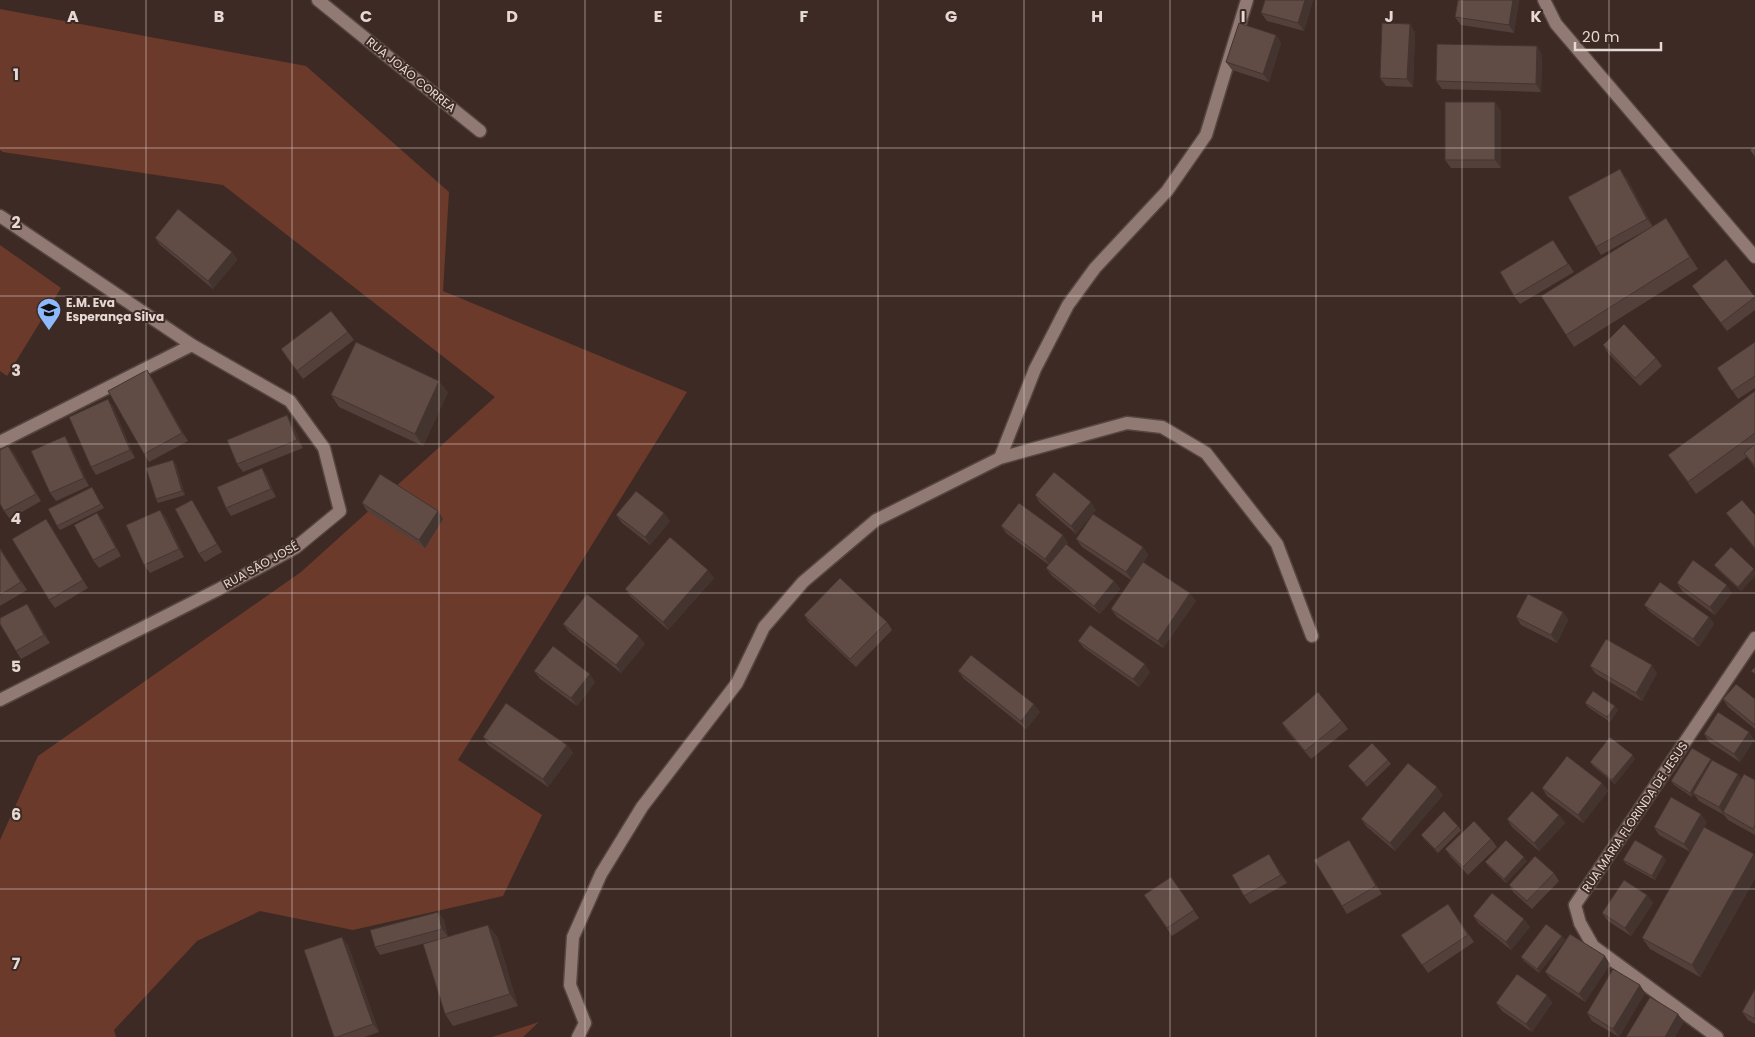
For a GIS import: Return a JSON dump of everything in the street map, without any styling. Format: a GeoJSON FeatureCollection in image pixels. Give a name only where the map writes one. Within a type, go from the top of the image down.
{"type":"FeatureCollection","features":[{"type":"Feature","properties":{"kind":"street","name":"RUA JOÃO CORREA"},"geometry":{"type":"LineString","coordinates":[[318,0],[480,131]]}},
{"type":"Feature","properties":{"kind":"street"},"geometry":{"type":"LineString","coordinates":[[1000,458],[1035,369],[1068,304],[1095,268],[1167,191],[1206,136],[1247,0]]}},
{"type":"Feature","properties":{"kind":"street"},"geometry":{"type":"LineString","coordinates":[[1544,0],[1556,24],[1755,257]]}},
{"type":"Feature","properties":{"kind":"street","name":"RUA SÃO JOSÉ"},"geometry":{"type":"LineString","coordinates":[[0,216],[192,345],[290,401],[324,448],[340,511],[295,548],[0,700]]}},
{"type":"Feature","properties":{"kind":"street"},"geometry":{"type":"LineString","coordinates":[[0,442],[192,345]]}},
{"type":"Feature","properties":{"kind":"street"},"geometry":{"type":"LineString","coordinates":[[578,1037],[584,1023],[570,985],[573,937],[601,874],[642,807],[737,683],[764,627],[803,582],[876,520],[1000,458],[1127,423],[1162,426],[1206,453],[1277,544],[1312,636]]}},
{"type":"Feature","properties":{"kind":"street","name":"RUA MARIA FLORINDA DE JESUS"},"geometry":{"type":"LineString","coordinates":[[1718,1037],[1593,946],[1580,923],[1575,905],[1755,638]]}},
{"type":"Feature","properties":{"kind":"shaded area"},"geometry":{"type":"Polygon","coordinates":[[[0,9],[306,66],[449,192],[443,291],[687,392],[458,760],[542,815],[503,896],[353,930],[260,911],[197,941],[114,1030],[116,1037],[0,1037],[0,840],[38,756],[301,572],[495,397],[223,185],[3,152],[0,150],[0,9]]]}},
{"type":"Feature","properties":{"kind":"shaded area"},"geometry":{"type":"Polygon","coordinates":[[[0,245],[61,288],[7,376],[0,371],[0,245]]]}},
{"type":"Feature","properties":{"kind":"shaded area"},"geometry":{"type":"Polygon","coordinates":[[[539,1022],[523,1037],[492,1037],[539,1022]]]}},
{"type":"Feature","properties":{"kind":"building"},"geometry":{"type":"Polygon","coordinates":[[[1265,0],[1305,0],[1298,23],[1261,13],[1265,0]]]}},
{"type":"Feature","properties":{"kind":"building"},"geometry":{"type":"Polygon","coordinates":[[[1458,0],[1513,0],[1509,25],[1455,17],[1458,0]]]}},
{"type":"Feature","properties":{"kind":"building"},"geometry":{"type":"Polygon","coordinates":[[[1239,23],[1276,35],[1263,74],[1226,62],[1239,23]]]}},
{"type":"Feature","properties":{"kind":"building"},"geometry":{"type":"Polygon","coordinates":[[[1382,23],[1410,24],[1407,79],[1380,78],[1382,23]]]}},
{"type":"Feature","properties":{"kind":"building"},"geometry":{"type":"Polygon","coordinates":[[[1437,44],[1537,46],[1536,84],[1436,81],[1437,44]]]}},
{"type":"Feature","properties":{"kind":"building"},"geometry":{"type":"Polygon","coordinates":[[[1445,102],[1495,102],[1495,160],[1445,160],[1445,102]]]}},
{"type":"Feature","properties":{"kind":"building"},"geometry":{"type":"Polygon","coordinates":[[[1755,146],[1755,157],[1750,150],[1755,146]]]}},
{"type":"Feature","properties":{"kind":"building"},"geometry":{"type":"Polygon","coordinates":[[[1620,169],[1647,219],[1596,247],[1568,197],[1620,169]]]}},
{"type":"Feature","properties":{"kind":"building"},"geometry":{"type":"Polygon","coordinates":[[[178,209],[232,252],[208,281],[155,238],[178,209]]]}},
{"type":"Feature","properties":{"kind":"building"},"geometry":{"type":"Polygon","coordinates":[[[1666,218],[1690,257],[1566,335],[1541,296],[1666,218]]]}},
{"type":"Feature","properties":{"kind":"building"},"geometry":{"type":"Polygon","coordinates":[[[1553,240],[1568,264],[1514,296],[1500,272],[1553,240]]]}},
{"type":"Feature","properties":{"kind":"building"},"geometry":{"type":"Polygon","coordinates":[[[1726,259],[1755,297],[1721,323],[1692,286],[1726,259]]]}},
{"type":"Feature","properties":{"kind":"building"},"geometry":{"type":"Polygon","coordinates":[[[331,311],[348,332],[297,371],[281,349],[331,311]]]}},
{"type":"Feature","properties":{"kind":"building"},"geometry":{"type":"Polygon","coordinates":[[[1624,324],[1656,358],[1635,378],[1603,345],[1624,324]]]}},
{"type":"Feature","properties":{"kind":"building"},"geometry":{"type":"Polygon","coordinates":[[[356,342],[439,381],[415,434],[331,395],[356,342]]]}},
{"type":"Feature","properties":{"kind":"building"},"geometry":{"type":"Polygon","coordinates":[[[1755,342],[1755,376],[1732,391],[1717,368],[1755,342]]]}},
{"type":"Feature","properties":{"kind":"building"},"geometry":{"type":"Polygon","coordinates":[[[147,370],[182,433],[144,454],[108,391],[147,370]]]}},
{"type":"Feature","properties":{"kind":"building"},"geometry":{"type":"Polygon","coordinates":[[[1755,391],[1755,433],[1688,482],[1668,455],[1755,391]]]}},
{"type":"Feature","properties":{"kind":"building"},"geometry":{"type":"Polygon","coordinates":[[[108,399],[130,450],[91,467],[69,417],[108,399]]]}},
{"type":"Feature","properties":{"kind":"building"},"geometry":{"type":"Polygon","coordinates":[[[287,415],[297,440],[237,464],[227,440],[287,415]]]}},
{"type":"Feature","properties":{"kind":"building"},"geometry":{"type":"Polygon","coordinates":[[[65,436],[84,478],[50,493],[31,451],[65,436]]]}},
{"type":"Feature","properties":{"kind":"building"},"geometry":{"type":"Polygon","coordinates":[[[1755,444],[1755,466],[1744,453],[1755,444]]]}},
{"type":"Feature","properties":{"kind":"building"},"geometry":{"type":"Polygon","coordinates":[[[8,446],[36,494],[4,511],[0,504],[0,450],[8,446]]]}},
{"type":"Feature","properties":{"kind":"building"},"geometry":{"type":"Polygon","coordinates":[[[173,460],[182,491],[156,499],[146,468],[173,460]]]}},
{"type":"Feature","properties":{"kind":"building"},"geometry":{"type":"Polygon","coordinates":[[[262,468],[271,489],[226,508],[217,487],[262,468]]]}},
{"type":"Feature","properties":{"kind":"building"},"geometry":{"type":"Polygon","coordinates":[[[1054,472],[1091,502],[1071,526],[1035,495],[1054,472]]]}},
{"type":"Feature","properties":{"kind":"building"},"geometry":{"type":"Polygon","coordinates":[[[380,474],[438,511],[419,540],[362,503],[380,474]]]}},
{"type":"Feature","properties":{"kind":"building"},"geometry":{"type":"Polygon","coordinates":[[[92,487],[101,504],[57,526],[48,509],[92,487]]]}},
{"type":"Feature","properties":{"kind":"building"},"geometry":{"type":"Polygon","coordinates":[[[636,491],[664,513],[645,537],[616,515],[636,491]]]}},
{"type":"Feature","properties":{"kind":"building"},"geometry":{"type":"Polygon","coordinates":[[[192,500],[217,544],[199,554],[175,509],[192,500]]]}},
{"type":"Feature","properties":{"kind":"building"},"geometry":{"type":"Polygon","coordinates":[[[1742,500],[1755,515],[1755,548],[1726,513],[1742,500]]]}},
{"type":"Feature","properties":{"kind":"building"},"geometry":{"type":"Polygon","coordinates":[[[1019,503],[1063,535],[1045,559],[1001,526],[1019,503]]]}},
{"type":"Feature","properties":{"kind":"building"},"geometry":{"type":"Polygon","coordinates":[[[160,510],[179,549],[144,565],[126,525],[160,510]]]}},
{"type":"Feature","properties":{"kind":"building"},"geometry":{"type":"Polygon","coordinates":[[[97,513],[116,548],[93,560],[74,525],[97,513]]]}},
{"type":"Feature","properties":{"kind":"building"},"geometry":{"type":"Polygon","coordinates":[[[1093,514],[1143,547],[1126,572],[1076,539],[1093,514]]]}},
{"type":"Feature","properties":{"kind":"building"},"geometry":{"type":"Polygon","coordinates":[[[46,519],[83,580],[49,600],[12,539],[46,519]]]}},
{"type":"Feature","properties":{"kind":"building"},"geometry":{"type":"Polygon","coordinates":[[[670,537],[708,570],[663,622],[625,589],[670,537]]]}},
{"type":"Feature","properties":{"kind":"building"},"geometry":{"type":"Polygon","coordinates":[[[1066,544],[1114,581],[1094,606],[1046,568],[1066,544]]]}},
{"type":"Feature","properties":{"kind":"building"},"geometry":{"type":"Polygon","coordinates":[[[1731,547],[1754,569],[1738,587],[1714,565],[1731,547]]]}},
{"type":"Feature","properties":{"kind":"building"},"geometry":{"type":"Polygon","coordinates":[[[0,549],[21,582],[0,595],[0,549]]]}},
{"type":"Feature","properties":{"kind":"building"},"geometry":{"type":"Polygon","coordinates":[[[1693,560],[1727,585],[1710,607],[1677,583],[1693,560]]]}},
{"type":"Feature","properties":{"kind":"building"},"geometry":{"type":"Polygon","coordinates":[[[1143,562],[1190,593],[1158,641],[1111,609],[1143,562]]]}},
{"type":"Feature","properties":{"kind":"building"},"geometry":{"type":"Polygon","coordinates":[[[840,578],[887,622],[850,659],[804,615],[840,578]]]}},
{"type":"Feature","properties":{"kind":"building"},"geometry":{"type":"Polygon","coordinates":[[[1660,582],[1709,617],[1693,639],[1644,605],[1660,582]]]}},
{"type":"Feature","properties":{"kind":"building"},"geometry":{"type":"Polygon","coordinates":[[[587,594],[639,636],[616,665],[563,624],[587,594]]]}},
{"type":"Feature","properties":{"kind":"building"},"geometry":{"type":"Polygon","coordinates":[[[1528,594],[1563,612],[1551,635],[1516,617],[1528,594]]]}},
{"type":"Feature","properties":{"kind":"building"},"geometry":{"type":"Polygon","coordinates":[[[27,604],[44,635],[16,651],[0,624],[0,618],[27,604]]]}},
{"type":"Feature","properties":{"kind":"building"},"geometry":{"type":"Polygon","coordinates":[[[1090,625],[1145,664],[1133,679],[1078,641],[1090,625]]]}},
{"type":"Feature","properties":{"kind":"building"},"geometry":{"type":"Polygon","coordinates":[[[1606,639],[1652,665],[1636,693],[1590,666],[1606,639]]]}},
{"type":"Feature","properties":{"kind":"building"},"geometry":{"type":"Polygon","coordinates":[[[553,646],[590,674],[571,698],[534,671],[553,646]]]}},
{"type":"Feature","properties":{"kind":"building"},"geometry":{"type":"Polygon","coordinates":[[[971,655],[1034,704],[1021,721],[958,671],[971,655]]]}},
{"type":"Feature","properties":{"kind":"building"},"geometry":{"type":"Polygon","coordinates":[[[1736,684],[1755,699],[1755,725],[1723,699],[1736,684]]]}},
{"type":"Feature","properties":{"kind":"building"},"geometry":{"type":"Polygon","coordinates":[[[1593,691],[1615,706],[1607,717],[1585,703],[1593,691]]]}},
{"type":"Feature","properties":{"kind":"building"},"geometry":{"type":"Polygon","coordinates":[[[1318,692],[1342,721],[1305,751],[1282,723],[1318,692]]]}},
{"type":"Feature","properties":{"kind":"building"},"geometry":{"type":"Polygon","coordinates":[[[506,703],[567,745],[543,779],[483,737],[506,703]]]}},
{"type":"Feature","properties":{"kind":"building"},"geometry":{"type":"Polygon","coordinates":[[[1718,712],[1749,732],[1734,754],[1704,734],[1718,712]]]}},
{"type":"Feature","properties":{"kind":"building"},"geometry":{"type":"Polygon","coordinates":[[[1610,737],[1633,755],[1612,780],[1590,762],[1610,737]]]}},
{"type":"Feature","properties":{"kind":"building"},"geometry":{"type":"Polygon","coordinates":[[[1372,743],[1388,760],[1364,783],[1348,766],[1372,743]]]}},
{"type":"Feature","properties":{"kind":"building"},"geometry":{"type":"Polygon","coordinates":[[[1692,748],[1711,759],[1690,793],[1671,781],[1692,748]]]}},
{"type":"Feature","properties":{"kind":"building"},"geometry":{"type":"Polygon","coordinates":[[[1567,756],[1602,783],[1578,815],[1542,788],[1567,756]]]}},
{"type":"Feature","properties":{"kind":"building"},"geometry":{"type":"Polygon","coordinates":[[[1712,760],[1738,774],[1719,807],[1693,793],[1712,760]]]}},
{"type":"Feature","properties":{"kind":"building"},"geometry":{"type":"Polygon","coordinates":[[[1408,763],[1437,787],[1390,843],[1361,819],[1408,763]]]}},
{"type":"Feature","properties":{"kind":"building"},"geometry":{"type":"Polygon","coordinates":[[[1744,774],[1755,780],[1755,825],[1753,829],[1723,812],[1744,774]]]}},
{"type":"Feature","properties":{"kind":"building"},"geometry":{"type":"Polygon","coordinates":[[[1532,791],[1559,815],[1534,843],[1507,819],[1532,791]]]}},
{"type":"Feature","properties":{"kind":"building"},"geometry":{"type":"Polygon","coordinates":[[[1671,797],[1701,814],[1684,844],[1654,827],[1671,797]]]}},
{"type":"Feature","properties":{"kind":"building"},"geometry":{"type":"Polygon","coordinates":[[[1444,811],[1458,826],[1435,849],[1421,835],[1444,811]]]}},
{"type":"Feature","properties":{"kind":"building"},"geometry":{"type":"Polygon","coordinates":[[[1474,821],[1491,839],[1463,867],[1445,849],[1474,821]]]}},
{"type":"Feature","properties":{"kind":"building"},"geometry":{"type":"Polygon","coordinates":[[[1704,827],[1754,854],[1692,965],[1642,938],[1704,827]]]}},
{"type":"Feature","properties":{"kind":"building"},"geometry":{"type":"Polygon","coordinates":[[[1349,840],[1376,886],[1342,906],[1314,860],[1349,840]]]}},
{"type":"Feature","properties":{"kind":"building"},"geometry":{"type":"Polygon","coordinates":[[[1506,840],[1524,857],[1504,879],[1485,862],[1506,840]]]}},
{"type":"Feature","properties":{"kind":"building"},"geometry":{"type":"Polygon","coordinates":[[[1635,840],[1663,856],[1652,876],[1623,860],[1635,840]]]}},
{"type":"Feature","properties":{"kind":"building"},"geometry":{"type":"Polygon","coordinates":[[[1269,854],[1281,875],[1244,896],[1232,875],[1269,854]]]}},
{"type":"Feature","properties":{"kind":"building"},"geometry":{"type":"Polygon","coordinates":[[[1535,856],[1554,873],[1527,901],[1509,885],[1535,856]]]}},
{"type":"Feature","properties":{"kind":"building"},"geometry":{"type":"Polygon","coordinates":[[[1171,877],[1194,910],[1167,928],[1144,895],[1171,877]]]}},
{"type":"Feature","properties":{"kind":"building"},"geometry":{"type":"Polygon","coordinates":[[[1624,880],[1647,895],[1625,928],[1602,913],[1624,880]]]}},
{"type":"Feature","properties":{"kind":"building"},"geometry":{"type":"Polygon","coordinates":[[[1492,893],[1524,919],[1506,942],[1473,916],[1492,893]]]}},
{"type":"Feature","properties":{"kind":"building"},"geometry":{"type":"Polygon","coordinates":[[[1448,904],[1468,935],[1422,965],[1401,935],[1448,904]]]}},
{"type":"Feature","properties":{"kind":"building"},"geometry":{"type":"Polygon","coordinates":[[[438,912],[442,929],[375,947],[370,930],[438,912]]]}},
{"type":"Feature","properties":{"kind":"building"},"geometry":{"type":"Polygon","coordinates":[[[1546,924],[1562,936],[1537,969],[1521,957],[1546,924]]]}},
{"type":"Feature","properties":{"kind":"building"},"geometry":{"type":"Polygon","coordinates":[[[488,925],[510,994],[445,1014],[423,944],[488,925]]]}},
{"type":"Feature","properties":{"kind":"building"},"geometry":{"type":"Polygon","coordinates":[[[1570,934],[1605,956],[1579,994],[1545,972],[1570,934]]]}},
{"type":"Feature","properties":{"kind":"building"},"geometry":{"type":"Polygon","coordinates":[[[342,937],[373,1024],[334,1037],[304,950],[342,937]]]}},
{"type":"Feature","properties":{"kind":"building"},"geometry":{"type":"Polygon","coordinates":[[[1613,969],[1640,985],[1613,1029],[1587,1013],[1613,969]]]}},
{"type":"Feature","properties":{"kind":"building"},"geometry":{"type":"Polygon","coordinates":[[[1517,974],[1547,995],[1526,1024],[1496,1003],[1517,974]]]}},
{"type":"Feature","properties":{"kind":"building"},"geometry":{"type":"Polygon","coordinates":[[[1755,989],[1755,1019],[1742,1012],[1755,989]]]}},
{"type":"Feature","properties":{"kind":"building"},"geometry":{"type":"Polygon","coordinates":[[[1650,997],[1678,1014],[1665,1037],[1626,1037],[1650,997]]]}},
{"type":"Feature","properties":{"kind":"place","name":"E.M. Eva Esperança Silva"},"geometry":{"type":"Point","coordinates":[49,331]}}]}
